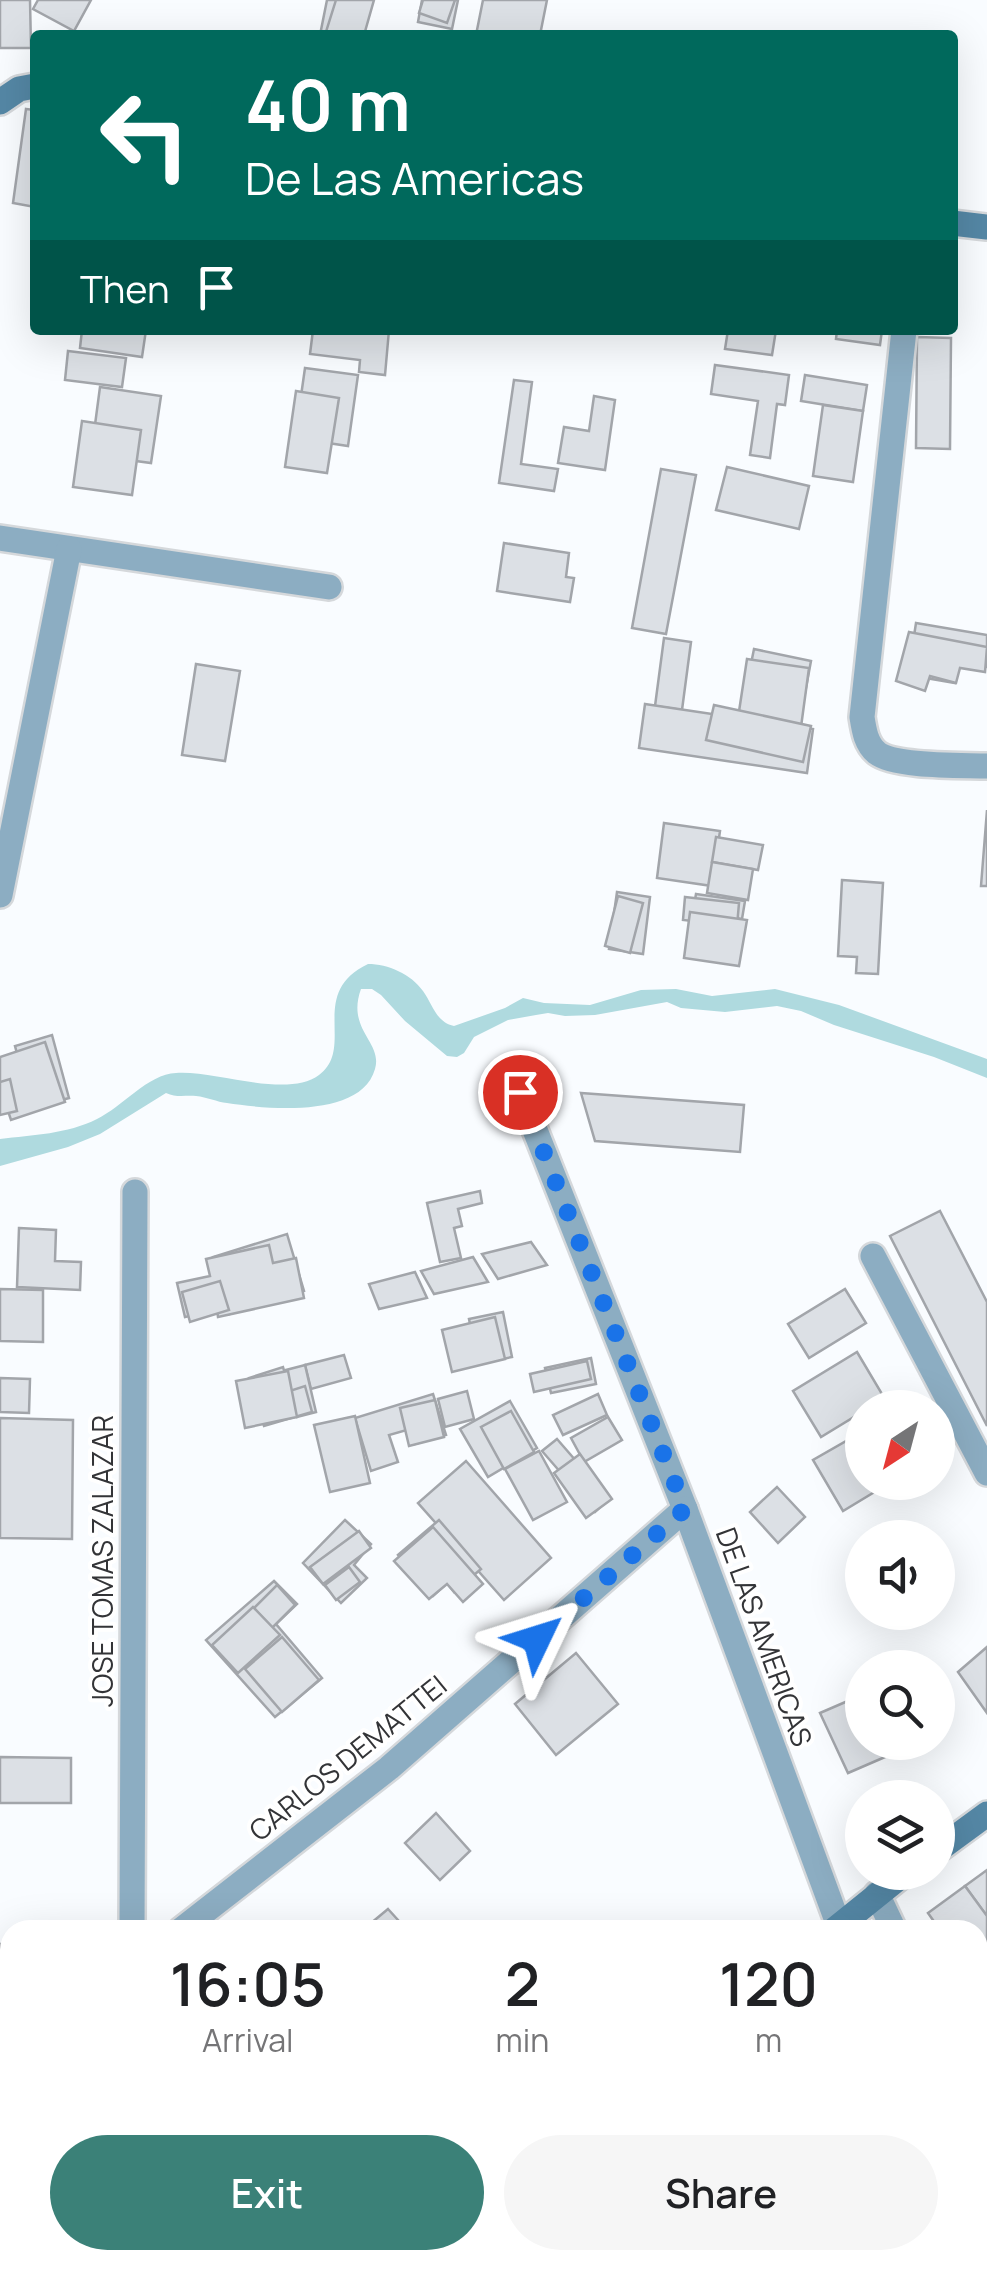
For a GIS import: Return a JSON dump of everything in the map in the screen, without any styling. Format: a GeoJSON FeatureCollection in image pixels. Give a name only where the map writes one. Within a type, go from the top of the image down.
{"type":"FeatureCollection","features":[{"type":"Feature","properties":{"kind":"main road"},"geometry":{"type":"LineString","coordinates":[[0,102],[30,87]]}},
{"type":"Feature","properties":{"kind":"main road"},"geometry":{"type":"LineString","coordinates":[[958,223],[987,227]]}},
{"type":"Feature","properties":{"kind":"main road"},"geometry":{"type":"LineString","coordinates":[[955,1838],[987,1814]]}},
{"type":"Feature","properties":{"kind":"main road"},"geometry":{"type":"LineString","coordinates":[[846,1920],[881,1890]]}},
{"type":"Feature","properties":{"kind":"street"},"geometry":{"type":"LineString","coordinates":[[903,335],[862,717],[864,734],[876,752],[895,761],[987,766]]}},
{"type":"Feature","properties":{"kind":"street"},"geometry":{"type":"LineString","coordinates":[[0,538],[329,587]]}},
{"type":"Feature","properties":{"kind":"street"},"geometry":{"type":"LineString","coordinates":[[0,895],[69,550]]}},
{"type":"Feature","properties":{"kind":"street","name":"DE LAS AMERICAS"},"geometry":{"type":"LineString","coordinates":[[520,1092],[685,1509],[834,1920]]}},
{"type":"Feature","properties":{"kind":"street","name":"JOSE TOMAS ZALAZAR"},"geometry":{"type":"LineString","coordinates":[[132,1920],[135,1192]]}},
{"type":"Feature","properties":{"kind":"street"},"geometry":{"type":"LineString","coordinates":[[873,1256],[987,1473]]}},
{"type":"Feature","properties":{"kind":"street","name":"CARLOS DEMATTEI"},"geometry":{"type":"LineString","coordinates":[[194,1920],[388,1768],[685,1509]]}},
{"type":"Feature","properties":{"kind":"street"},"geometry":{"type":"LineString","coordinates":[[876,1894],[889,1920]]}},
{"type":"Feature","properties":{"kind":"water"},"geometry":{"type":"Polygon","coordinates":[[[368,964],[406,975],[423,991],[439,1017],[454,1026],[523,998],[590,1005],[641,990],[676,989],[712,996],[775,989],[839,1005],[987,1059],[987,1078],[801,1011],[777,1006],[725,1012],[681,1008],[667,1002],[595,1015],[548,1013],[508,1020],[474,1037],[464,1053],[447,1056],[381,995],[372,989],[361,989],[358,1015],[376,1059],[366,1085],[351,1096],[332,1103],[287,1108],[166,1093],[100,1134],[0,1166],[0,1139],[86,1124],[166,1075],[192,1073],[289,1084],[319,1075],[334,1050],[335,1005],[340,990],[350,976],[368,964]]]}},
{"type":"Feature","properties":{"kind":"building"},"geometry":{"type":"Polygon","coordinates":[[[0,0],[30,0],[30,48],[0,48],[0,0]]]}},
{"type":"Feature","properties":{"kind":"building"},"geometry":{"type":"Polygon","coordinates":[[[38,0],[91,0],[75,30],[33,9],[38,0]]]}},
{"type":"Feature","properties":{"kind":"building"},"geometry":{"type":"Polygon","coordinates":[[[327,0],[370,0],[364,30],[321,30],[327,0]]]}},
{"type":"Feature","properties":{"kind":"building"},"geometry":{"type":"Polygon","coordinates":[[[336,0],[374,0],[365,30],[327,30],[336,0]]]}},
{"type":"Feature","properties":{"kind":"building"},"geometry":{"type":"Polygon","coordinates":[[[422,0],[458,0],[452,29],[418,22],[422,0]]]}},
{"type":"Feature","properties":{"kind":"building"},"geometry":{"type":"Polygon","coordinates":[[[423,0],[455,0],[447,23],[419,13],[423,0]]]}},
{"type":"Feature","properties":{"kind":"building"},"geometry":{"type":"Polygon","coordinates":[[[483,0],[547,0],[541,30],[477,30],[483,0]]]}},
{"type":"Feature","properties":{"kind":"building"},"geometry":{"type":"Polygon","coordinates":[[[26,109],[30,109],[30,206],[13,203],[26,109]]]}},
{"type":"Feature","properties":{"kind":"building"},"geometry":{"type":"Polygon","coordinates":[[[81,335],[145,335],[142,357],[80,348],[81,335]]]}},
{"type":"Feature","properties":{"kind":"building"},"geometry":{"type":"Polygon","coordinates":[[[312,335],[389,335],[385,375],[359,372],[360,360],[310,354],[312,335]]]}},
{"type":"Feature","properties":{"kind":"building"},"geometry":{"type":"Polygon","coordinates":[[[727,335],[775,335],[772,355],[725,349],[727,335]]]}},
{"type":"Feature","properties":{"kind":"building"},"geometry":{"type":"Polygon","coordinates":[[[836,335],[881,335],[880,345],[836,339],[836,335]]]}},
{"type":"Feature","properties":{"kind":"building"},"geometry":{"type":"Polygon","coordinates":[[[917,337],[951,338],[950,449],[916,448],[917,337]]]}},
{"type":"Feature","properties":{"kind":"building"},"geometry":{"type":"Polygon","coordinates":[[[68,351],[126,358],[122,387],[65,380],[68,351]]]}},
{"type":"Feature","properties":{"kind":"building"},"geometry":{"type":"Polygon","coordinates":[[[715,365],[789,375],[785,405],[777,404],[770,458],[750,455],[758,401],[711,394],[715,365]]]}},
{"type":"Feature","properties":{"kind":"building"},"geometry":{"type":"Polygon","coordinates":[[[305,368],[358,375],[348,446],[295,438],[305,368]]]}},
{"type":"Feature","properties":{"kind":"building"},"geometry":{"type":"Polygon","coordinates":[[[805,375],[867,385],[863,411],[801,401],[805,375]]]}},
{"type":"Feature","properties":{"kind":"building"},"geometry":{"type":"Polygon","coordinates":[[[514,380],[532,382],[521,464],[558,469],[554,491],[499,483],[514,380]]]}},
{"type":"Feature","properties":{"kind":"building"},"geometry":{"type":"Polygon","coordinates":[[[100,387],[161,396],[151,463],[91,455],[100,387]]]}},
{"type":"Feature","properties":{"kind":"building"},"geometry":{"type":"Polygon","coordinates":[[[296,391],[339,398],[327,473],[285,467],[296,391]]]}},
{"type":"Feature","properties":{"kind":"building"},"geometry":{"type":"Polygon","coordinates":[[[594,396],[615,400],[605,470],[558,463],[564,427],[589,431],[594,396]]]}},
{"type":"Feature","properties":{"kind":"building"},"geometry":{"type":"Polygon","coordinates":[[[823,405],[863,411],[853,482],[813,476],[823,405]]]}},
{"type":"Feature","properties":{"kind":"building"},"geometry":{"type":"Polygon","coordinates":[[[82,421],[141,430],[132,495],[73,487],[82,421]]]}},
{"type":"Feature","properties":{"kind":"building"},"geometry":{"type":"Polygon","coordinates":[[[727,467],[809,486],[799,529],[716,510],[727,467]]]}},
{"type":"Feature","properties":{"kind":"building"},"geometry":{"type":"Polygon","coordinates":[[[661,469],[696,475],[666,634],[632,628],[661,469]]]}},
{"type":"Feature","properties":{"kind":"building"},"geometry":{"type":"Polygon","coordinates":[[[504,543],[569,553],[566,577],[574,578],[570,602],[497,591],[504,543]]]}},
{"type":"Feature","properties":{"kind":"building"},"geometry":{"type":"Polygon","coordinates":[[[916,623],[987,635],[987,667],[959,662],[955,683],[908,675],[916,623]]]}},
{"type":"Feature","properties":{"kind":"building"},"geometry":{"type":"Polygon","coordinates":[[[909,632],[987,647],[985,672],[960,668],[956,683],[930,676],[925,691],[896,681],[909,632]]]}},
{"type":"Feature","properties":{"kind":"building"},"geometry":{"type":"Polygon","coordinates":[[[664,638],[691,642],[682,710],[655,706],[664,638]]]}},
{"type":"Feature","properties":{"kind":"building"},"geometry":{"type":"Polygon","coordinates":[[[754,649],[811,661],[800,720],[742,708],[754,649]]]}},
{"type":"Feature","properties":{"kind":"building"},"geometry":{"type":"Polygon","coordinates":[[[747,659],[809,668],[801,727],[738,718],[747,659]]]}},
{"type":"Feature","properties":{"kind":"building"},"geometry":{"type":"Polygon","coordinates":[[[196,664],[240,671],[225,761],[182,755],[196,664]]]}},
{"type":"Feature","properties":{"kind":"building"},"geometry":{"type":"Polygon","coordinates":[[[645,704],[813,729],[807,773],[639,748],[645,704]]]}},
{"type":"Feature","properties":{"kind":"building"},"geometry":{"type":"Polygon","coordinates":[[[714,705],[811,726],[803,762],[706,740],[714,705]]]}},
{"type":"Feature","properties":{"kind":"building"},"geometry":{"type":"Polygon","coordinates":[[[987,810],[987,886],[981,886],[987,810]]]}},
{"type":"Feature","properties":{"kind":"building"},"geometry":{"type":"Polygon","coordinates":[[[664,823],[720,831],[712,886],[657,878],[664,823]]]}},
{"type":"Feature","properties":{"kind":"building"},"geometry":{"type":"Polygon","coordinates":[[[716,837],[763,845],[758,870],[712,862],[716,837]]]}},
{"type":"Feature","properties":{"kind":"building"},"geometry":{"type":"Polygon","coordinates":[[[712,862],[753,869],[748,900],[707,893],[712,862]]]}},
{"type":"Feature","properties":{"kind":"building"},"geometry":{"type":"Polygon","coordinates":[[[842,880],[883,883],[878,974],[856,973],[857,957],[838,956],[842,880]]]}},
{"type":"Feature","properties":{"kind":"building"},"geometry":{"type":"Polygon","coordinates":[[[617,892],[650,897],[643,954],[609,949],[617,892]]]}},
{"type":"Feature","properties":{"kind":"building"},"geometry":{"type":"Polygon","coordinates":[[[696,894],[745,901],[742,919],[693,911],[696,894]]]}},
{"type":"Feature","properties":{"kind":"building"},"geometry":{"type":"Polygon","coordinates":[[[618,896],[643,903],[630,953],[605,946],[618,896]]]}},
{"type":"Feature","properties":{"kind":"building"},"geometry":{"type":"Polygon","coordinates":[[[685,897],[739,903],[737,926],[683,920],[685,897]]]}},
{"type":"Feature","properties":{"kind":"building"},"geometry":{"type":"Polygon","coordinates":[[[690,912],[747,920],[739,966],[684,958],[690,912]]]}},
{"type":"Feature","properties":{"kind":"building"},"geometry":{"type":"Polygon","coordinates":[[[52,1035],[69,1098],[32,1108],[15,1046],[52,1035]]]}},
{"type":"Feature","properties":{"kind":"building"},"geometry":{"type":"Polygon","coordinates":[[[45,1042],[65,1102],[11,1120],[0,1087],[0,1057],[45,1042]]]}},
{"type":"Feature","properties":{"kind":"building"},"geometry":{"type":"Polygon","coordinates":[[[10,1079],[17,1111],[0,1115],[0,1082],[10,1079]]]}},
{"type":"Feature","properties":{"kind":"building"},"geometry":{"type":"Polygon","coordinates":[[[581,1093],[744,1105],[740,1152],[595,1141],[581,1093]]]}},
{"type":"Feature","properties":{"kind":"building"},"geometry":{"type":"Polygon","coordinates":[[[480,1191],[482,1203],[458,1209],[462,1226],[454,1228],[461,1258],[440,1262],[427,1203],[480,1191]]]}},
{"type":"Feature","properties":{"kind":"building"},"geometry":{"type":"Polygon","coordinates":[[[940,1211],[987,1302],[987,1426],[890,1236],[940,1211]]]}},
{"type":"Feature","properties":{"kind":"building"},"geometry":{"type":"Polygon","coordinates":[[[19,1228],[56,1230],[55,1261],[81,1262],[80,1290],[17,1287],[19,1228]]]}},
{"type":"Feature","properties":{"kind":"building"},"geometry":{"type":"Polygon","coordinates":[[[287,1234],[304,1291],[230,1314],[213,1257],[287,1234]]]}},
{"type":"Feature","properties":{"kind":"building"},"geometry":{"type":"Polygon","coordinates":[[[531,1242],[547,1265],[498,1279],[482,1254],[531,1242]]]}},
{"type":"Feature","properties":{"kind":"building"},"geometry":{"type":"Polygon","coordinates":[[[269,1245],[273,1263],[296,1258],[304,1298],[218,1317],[217,1310],[185,1317],[177,1283],[210,1276],[206,1259],[269,1245]]]}},
{"type":"Feature","properties":{"kind":"building"},"geometry":{"type":"Polygon","coordinates":[[[473,1257],[488,1282],[434,1294],[421,1271],[473,1257]]]}},
{"type":"Feature","properties":{"kind":"building"},"geometry":{"type":"Polygon","coordinates":[[[415,1272],[427,1298],[379,1309],[369,1284],[415,1272]]]}},
{"type":"Feature","properties":{"kind":"building"},"geometry":{"type":"Polygon","coordinates":[[[220,1281],[229,1310],[190,1322],[182,1292],[220,1281]]]}},
{"type":"Feature","properties":{"kind":"building"},"geometry":{"type":"Polygon","coordinates":[[[0,1289],[43,1290],[43,1342],[0,1341],[0,1289]]]}},
{"type":"Feature","properties":{"kind":"building"},"geometry":{"type":"Polygon","coordinates":[[[845,1289],[866,1323],[809,1358],[788,1324],[845,1289]]]}},
{"type":"Feature","properties":{"kind":"building"},"geometry":{"type":"Polygon","coordinates":[[[503,1312],[512,1357],[478,1364],[469,1319],[503,1312]]]}},
{"type":"Feature","properties":{"kind":"building"},"geometry":{"type":"Polygon","coordinates":[[[495,1317],[505,1359],[452,1372],[442,1330],[495,1317]]]}},
{"type":"Feature","properties":{"kind":"building"},"geometry":{"type":"Polygon","coordinates":[[[857,1352],[880,1390],[845,1390],[845,1422],[821,1437],[793,1391],[857,1352]]]}},
{"type":"Feature","properties":{"kind":"building"},"geometry":{"type":"Polygon","coordinates":[[[344,1355],[351,1378],[311,1389],[305,1365],[344,1355]]]}},
{"type":"Feature","properties":{"kind":"building"},"geometry":{"type":"Polygon","coordinates":[[[591,1358],[596,1384],[551,1393],[545,1368],[591,1358]]]}},
{"type":"Feature","properties":{"kind":"building"},"geometry":{"type":"Polygon","coordinates":[[[587,1361],[591,1379],[534,1392],[530,1374],[587,1361]]]}},
{"type":"Feature","properties":{"kind":"building"},"geometry":{"type":"Polygon","coordinates":[[[305,1365],[316,1412],[297,1417],[286,1370],[305,1365]]]}},
{"type":"Feature","properties":{"kind":"building"},"geometry":{"type":"Polygon","coordinates":[[[283,1367],[290,1391],[305,1386],[312,1412],[264,1426],[249,1378],[283,1367]]]}},
{"type":"Feature","properties":{"kind":"building"},"geometry":{"type":"Polygon","coordinates":[[[288,1371],[297,1417],[245,1428],[236,1381],[288,1371]]]}},
{"type":"Feature","properties":{"kind":"building"},"geometry":{"type":"Polygon","coordinates":[[[0,1378],[30,1379],[29,1413],[0,1412],[0,1378]]]}},
{"type":"Feature","properties":{"kind":"building"},"geometry":{"type":"Polygon","coordinates":[[[467,1391],[474,1419],[445,1427],[438,1399],[467,1391]]]}},
{"type":"Feature","properties":{"kind":"building"},"geometry":{"type":"Polygon","coordinates":[[[433,1394],[446,1435],[415,1444],[410,1429],[389,1435],[398,1462],[371,1471],[355,1418],[433,1394]]]}},
{"type":"Feature","properties":{"kind":"building"},"geometry":{"type":"Polygon","coordinates":[[[598,1394],[607,1415],[563,1435],[553,1415],[598,1394]]]}},
{"type":"Feature","properties":{"kind":"building"},"geometry":{"type":"Polygon","coordinates":[[[435,1400],[444,1437],[409,1446],[400,1408],[435,1400]]]}},
{"type":"Feature","properties":{"kind":"building"},"geometry":{"type":"Polygon","coordinates":[[[510,1401],[537,1448],[488,1477],[460,1429],[510,1401]]]}},
{"type":"Feature","properties":{"kind":"building"},"geometry":{"type":"Polygon","coordinates":[[[511,1411],[534,1452],[504,1469],[481,1427],[511,1411]]]}},
{"type":"Feature","properties":{"kind":"building"},"geometry":{"type":"Polygon","coordinates":[[[355,1416],[370,1483],[330,1492],[314,1425],[355,1416]]]}},
{"type":"Feature","properties":{"kind":"building"},"geometry":{"type":"Polygon","coordinates":[[[608,1417],[622,1440],[584,1462],[571,1438],[608,1417]]]}},
{"type":"Feature","properties":{"kind":"building"},"geometry":{"type":"Polygon","coordinates":[[[0,1418],[73,1420],[72,1539],[0,1538],[0,1418]]]}},
{"type":"Feature","properties":{"kind":"building"},"geometry":{"type":"Polygon","coordinates":[[[557,1439],[609,1499],[595,1512],[542,1451],[557,1439]]]}},
{"type":"Feature","properties":{"kind":"building"},"geometry":{"type":"Polygon","coordinates":[[[845,1442],[845,1500],[861,1500],[843,1511],[813,1460],[845,1442]]]}},
{"type":"Feature","properties":{"kind":"building"},"geometry":{"type":"Polygon","coordinates":[[[539,1451],[567,1502],[533,1520],[505,1469],[539,1451]]]}},
{"type":"Feature","properties":{"kind":"building"},"geometry":{"type":"Polygon","coordinates":[[[580,1454],[612,1499],[586,1518],[554,1473],[580,1454]]]}},
{"type":"Feature","properties":{"kind":"building"},"geometry":{"type":"Polygon","coordinates":[[[466,1461],[551,1558],[504,1600],[418,1503],[466,1461]]]}},
{"type":"Feature","properties":{"kind":"building"},"geometry":{"type":"Polygon","coordinates":[[[777,1487],[805,1517],[778,1543],[750,1512],[777,1487]]]}},
{"type":"Feature","properties":{"kind":"building"},"geometry":{"type":"Polygon","coordinates":[[[345,1520],[371,1544],[354,1565],[367,1578],[341,1603],[303,1563],[345,1520]]]}},
{"type":"Feature","properties":{"kind":"building"},"geometry":{"type":"Polygon","coordinates":[[[439,1520],[481,1569],[454,1592],[447,1583],[433,1596],[398,1555],[439,1520]]]}},
{"type":"Feature","properties":{"kind":"building"},"geometry":{"type":"Polygon","coordinates":[[[433,1527],[483,1584],[463,1602],[447,1584],[429,1599],[394,1561],[433,1527]]]}},
{"type":"Feature","properties":{"kind":"building"},"geometry":{"type":"Polygon","coordinates":[[[359,1531],[371,1548],[323,1584],[310,1567],[359,1531]]]}},
{"type":"Feature","properties":{"kind":"building"},"geometry":{"type":"Polygon","coordinates":[[[349,1567],[360,1582],[336,1600],[325,1585],[349,1567]]]}},
{"type":"Feature","properties":{"kind":"building"},"geometry":{"type":"Polygon","coordinates":[[[274,1581],[297,1604],[276,1624],[322,1678],[275,1717],[206,1640],[274,1581]]]}},
{"type":"Feature","properties":{"kind":"building"},"geometry":{"type":"Polygon","coordinates":[[[277,1585],[295,1605],[272,1628],[254,1608],[277,1585]]]}},
{"type":"Feature","properties":{"kind":"building"},"geometry":{"type":"Polygon","coordinates":[[[253,1607],[280,1635],[238,1673],[212,1645],[253,1607]]]}},
{"type":"Feature","properties":{"kind":"building"},"geometry":{"type":"Polygon","coordinates":[[[282,1637],[319,1680],[282,1712],[245,1669],[282,1637]]]}},
{"type":"Feature","properties":{"kind":"building"},"geometry":{"type":"Polygon","coordinates":[[[987,1647],[987,1713],[958,1672],[987,1647]]]}},
{"type":"Feature","properties":{"kind":"building"},"geometry":{"type":"Polygon","coordinates":[[[576,1653],[618,1704],[556,1755],[515,1704],[576,1653]]]}},
{"type":"Feature","properties":{"kind":"building"},"geometry":{"type":"Polygon","coordinates":[[[845,1702],[845,1760],[878,1760],[848,1773],[820,1713],[845,1702]]]}},
{"type":"Feature","properties":{"kind":"building"},"geometry":{"type":"Polygon","coordinates":[[[0,1757],[71,1758],[71,1803],[0,1803],[0,1757]]]}},
{"type":"Feature","properties":{"kind":"building"},"geometry":{"type":"Polygon","coordinates":[[[436,1813],[470,1851],[440,1880],[405,1843],[436,1813]]]}},
{"type":"Feature","properties":{"kind":"building"},"geometry":{"type":"Polygon","coordinates":[[[987,1870],[987,1916],[965,1886],[987,1870]]]}},
{"type":"Feature","properties":{"kind":"building"},"geometry":{"type":"Polygon","coordinates":[[[965,1886],[987,1920],[933,1920],[928,1913],[965,1886]]]}},
{"type":"Feature","properties":{"kind":"building"},"geometry":{"type":"Polygon","coordinates":[[[388,1909],[398,1920],[375,1920],[388,1909]]]}},
{"type":"Feature","properties":{"kind":"route"},"geometry":{"type":"LineString","coordinates":[[520,1092],[685,1509],[537,1639]]}}]}
